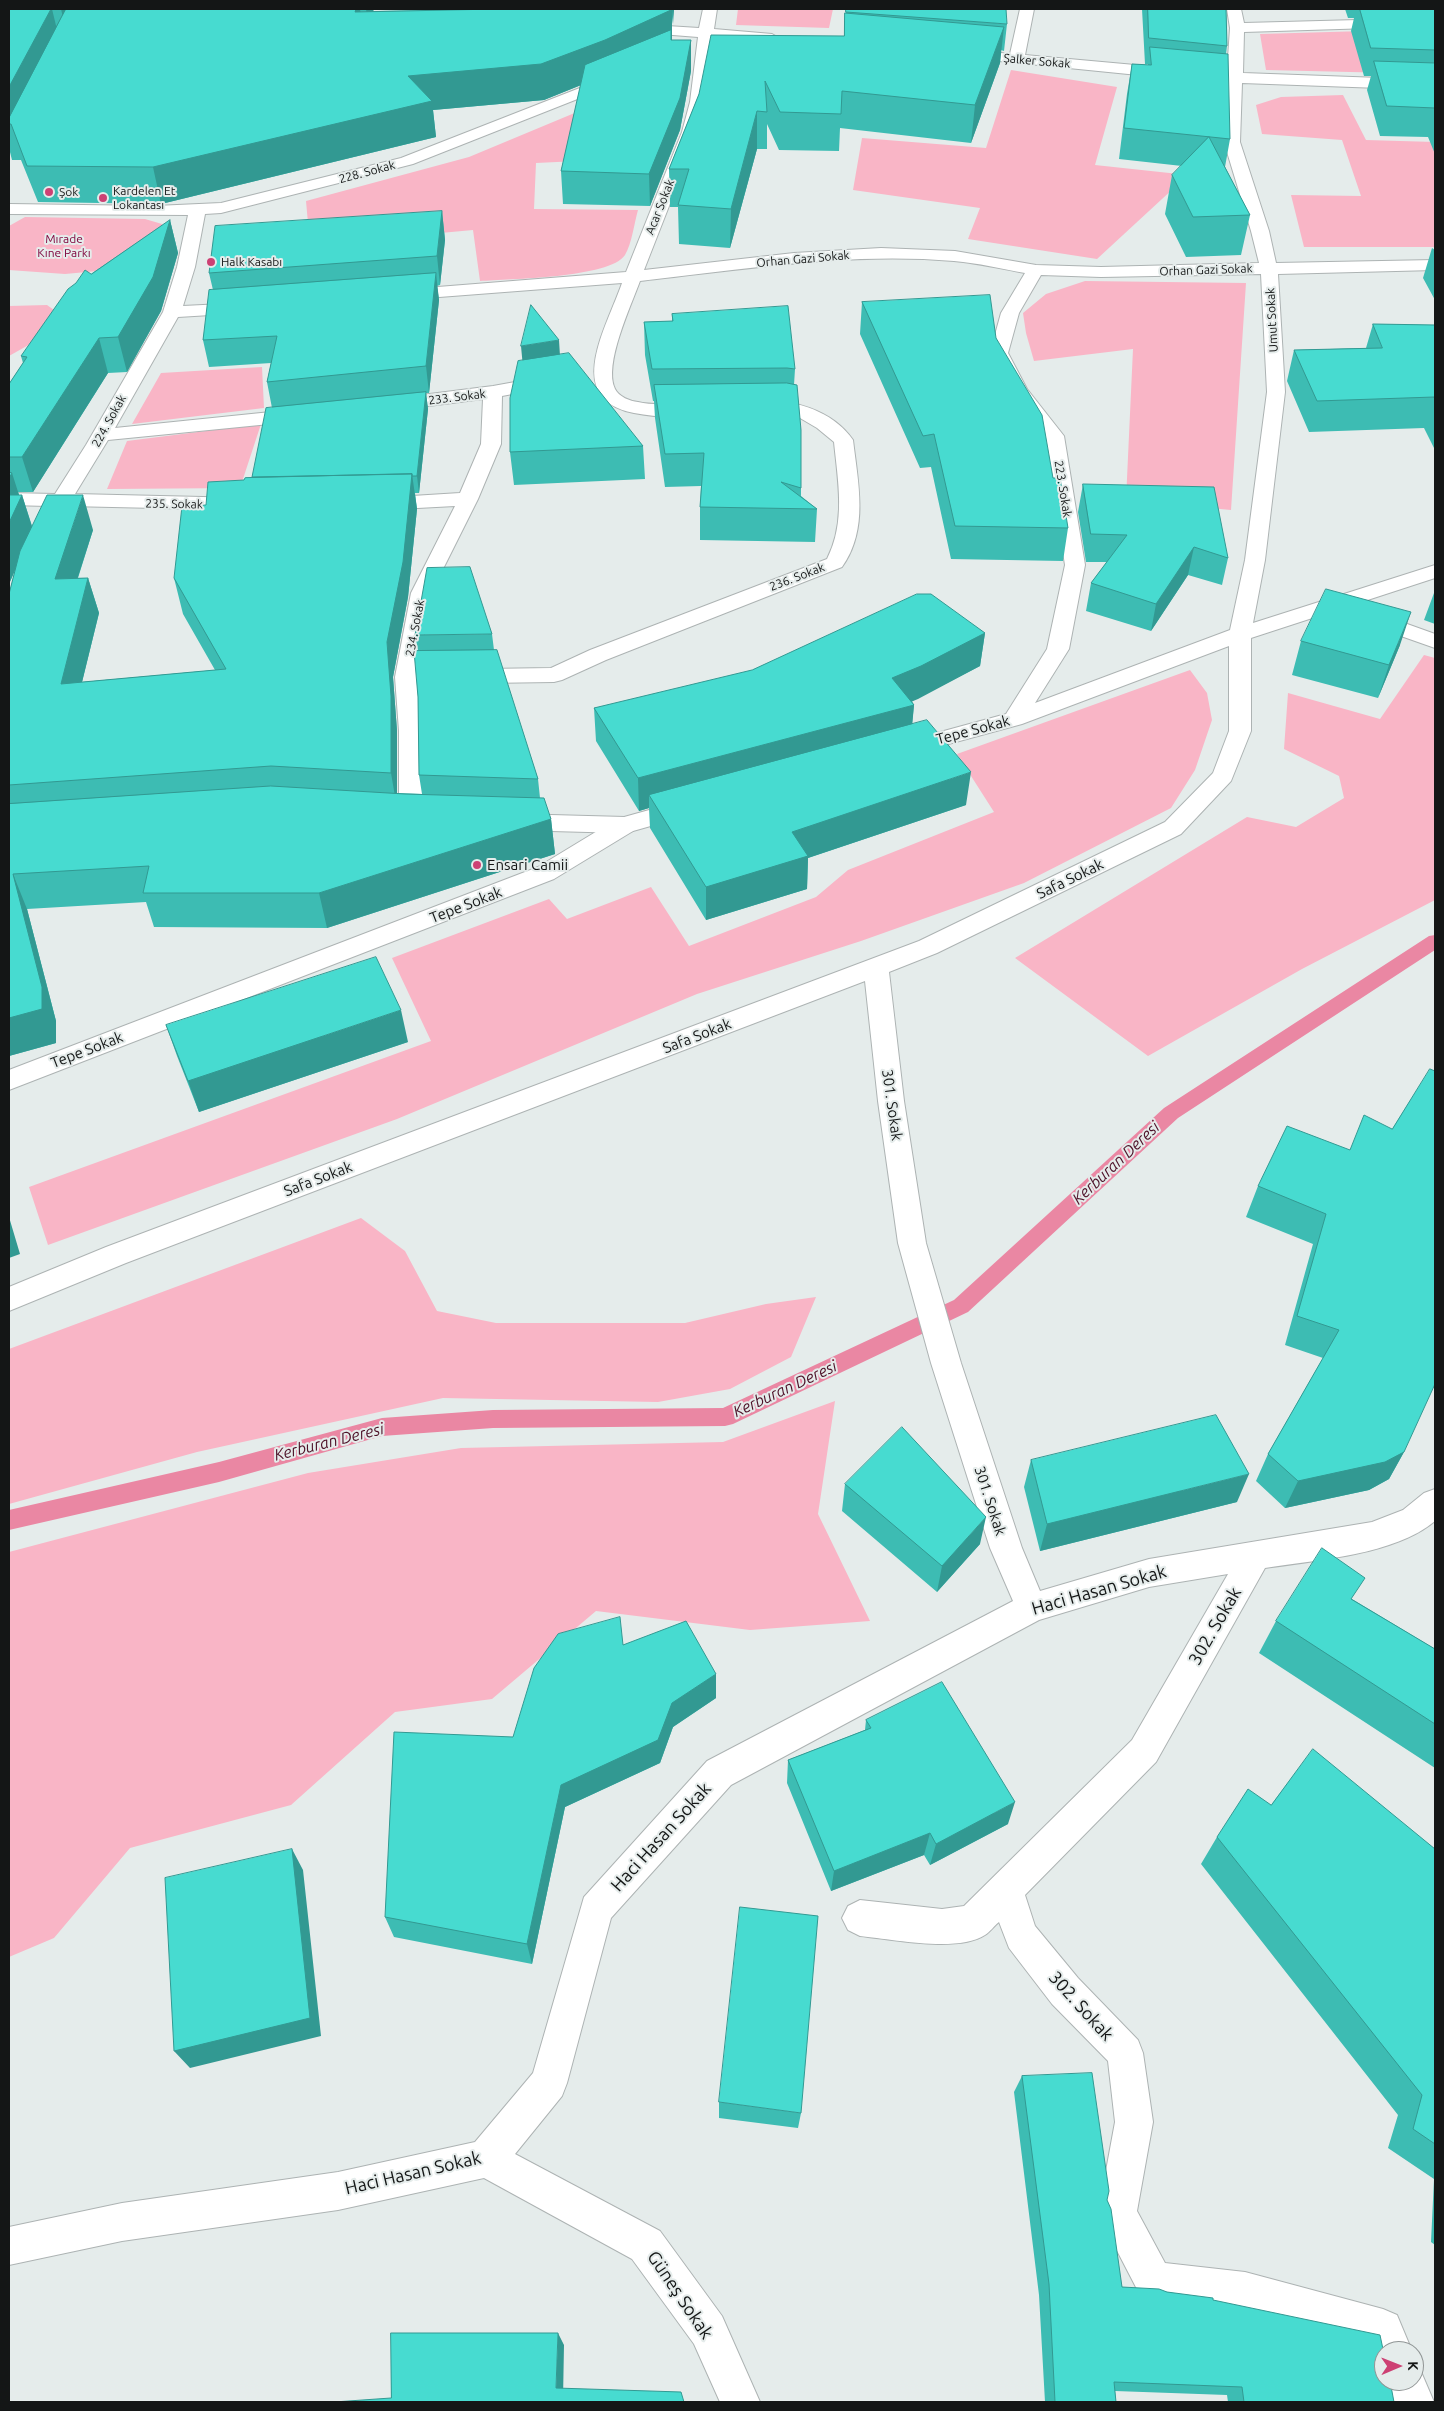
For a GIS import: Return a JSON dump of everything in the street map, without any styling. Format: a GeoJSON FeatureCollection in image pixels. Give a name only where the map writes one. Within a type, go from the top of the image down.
{"type":"FeatureCollection","features":[{"type":"Feature","properties":{"kind":"street","name":"Acar Sokak"},"geometry":{"type":"LineString","coordinates":[[583,376],[632,277],[690,131],[701,74],[704,36],[710,9]]}},
{"type":"Feature","properties":{"kind":"street"},"geometry":{"type":"LineString","coordinates":[[1018,59],[1027,9]]}},
{"type":"Feature","properties":{"kind":"street","name":"Umut Sokak"},"geometry":{"type":"LineString","coordinates":[[1234,9],[1237,28],[1232,142],[1260,231],[1269,269],[1276,392],[1255,560],[1240,634]]}},
{"type":"Feature","properties":{"kind":"street"},"geometry":{"type":"LineString","coordinates":[[1237,28],[1326,28],[1435,22]]}},
{"type":"Feature","properties":{"kind":"street"},"geometry":{"type":"LineString","coordinates":[[624,28],[704,36],[783,39]]}},
{"type":"Feature","properties":{"kind":"street"},"geometry":{"type":"LineString","coordinates":[[687,47],[704,36]]}},
{"type":"Feature","properties":{"kind":"street","name":"Şalker Sokak"},"geometry":{"type":"LineString","coordinates":[[949,52],[1186,74]]}},
{"type":"Feature","properties":{"kind":"street","name":"228. Sokak"},"geometry":{"type":"LineString","coordinates":[[9,209],[197,210],[221,208],[256,201],[407,161],[628,73]]}},
{"type":"Feature","properties":{"kind":"street"},"geometry":{"type":"LineString","coordinates":[[1206,76],[1236,79],[1435,85]]}},
{"type":"Feature","properties":{"kind":"street","name":"224. Sokak"},"geometry":{"type":"LineString","coordinates":[[39,544],[59,501],[73,485],[103,435],[172,312],[186,267],[197,210]]}},
{"type":"Feature","properties":{"kind":"street","name":"Orhan Gazi Sokak"},"geometry":{"type":"LineString","coordinates":[[381,297],[632,277],[794,258],[881,253],[956,256],[1036,270],[1187,272],[1435,265]]}},
{"type":"Feature","properties":{"kind":"street","name":"223. Sokak"},"geometry":{"type":"LineString","coordinates":[[1014,719],[1058,649],[1075,565],[1063,481],[1054,436],[1018,392],[999,352],[1010,313],[1036,270]]}},
{"type":"Feature","properties":{"kind":"street"},"geometry":{"type":"LineString","coordinates":[[172,312],[258,307]]}},
{"type":"Feature","properties":{"kind":"street"},"geometry":{"type":"LineString","coordinates":[[583,376],[618,402],[638,408],[661,411],[709,410]]}},
{"type":"Feature","properties":{"kind":"street","name":"233. Sokak"},"geometry":{"type":"LineString","coordinates":[[374,407],[493,392],[583,376]]}},
{"type":"Feature","properties":{"kind":"street","name":"234. Sokak"},"geometry":{"type":"LineString","coordinates":[[411,818],[410,731],[406,677],[421,593],[468,499],[491,444],[493,392]]}},
{"type":"Feature","properties":{"kind":"street","name":"236. Sokak"},"geometry":{"type":"LineString","coordinates":[[406,677],[554,675],[598,655],[835,563],[844,548],[851,515],[843,440],[812,414],[786,408],[747,409]]}},
{"type":"Feature","properties":{"kind":"street"},"geometry":{"type":"LineString","coordinates":[[103,435],[315,413]]}},
{"type":"Feature","properties":{"kind":"street","name":"235. Sokak"},"geometry":{"type":"LineString","coordinates":[[9,498],[59,501],[267,504]]}},
{"type":"Feature","properties":{"kind":"street"},"geometry":{"type":"LineString","coordinates":[[363,505],[468,499]]}},
{"type":"Feature","properties":{"kind":"street","name":"Tepe Sokak"},"geometry":{"type":"LineString","coordinates":[[889,753],[1014,719],[1240,634],[1435,571]]}},
{"type":"Feature","properties":{"kind":"street"},"geometry":{"type":"LineString","coordinates":[[1334,605],[1435,641]]}},
{"type":"Feature","properties":{"kind":"street","name":"Safa Sokak"},"geometry":{"type":"LineString","coordinates":[[9,1299],[116,1255],[928,947],[1173,828],[1224,776],[1240,731],[1240,634]]}},
{"type":"Feature","properties":{"kind":"street","name":"Tepe Sokak"},"geometry":{"type":"LineString","coordinates":[[9,1080],[546,874],[625,825],[710,802]]}},
{"type":"Feature","properties":{"kind":"street"},"geometry":{"type":"LineString","coordinates":[[489,821],[625,825]]}},
{"type":"Feature","properties":{"kind":"street","name":"301. Sokak"},"geometry":{"type":"LineString","coordinates":[[876,968],[891,1101],[912,1243],[946,1363],[1006,1548],[1032,1608]]}},
{"type":"Feature","properties":{"kind":"street","name":"Haci Hasan Sokak"},"geometry":{"type":"LineString","coordinates":[[9,2246],[122,2222],[338,2191],[486,2159],[549,2083],[596,1909],[719,1773],[1032,1608],[1149,1573],[1373,1536],[1414,1520],[1435,1503]]}},
{"type":"Feature","properties":{"kind":"street","name":"302. Sokak"},"geometry":{"type":"LineString","coordinates":[[1256,1554],[1144,1751],[1006,1890],[1021,1936],[1064,1991],[1125,2053],[1134,2122],[1117,2214],[1154,2281],[1245,2292],[1383,2328],[1388,2341]]}},
{"type":"Feature","properties":{"kind":"street"},"geometry":{"type":"LineString","coordinates":[[860,1918],[942,1927],[972,1923],[1006,1890]]}},
{"type":"Feature","properties":{"kind":"street","name":"Güneş Sokak"},"geometry":{"type":"LineString","coordinates":[[486,2159],[646,2245],[708,2330],[740,2402]]}},
{"type":"Feature","properties":{"kind":"green space"},"geometry":{"type":"Polygon","coordinates":[[[738,9],[833,9],[829,28],[736,25],[738,9]]]}},
{"type":"Feature","properties":{"kind":"green space"},"geometry":{"type":"Polygon","coordinates":[[[1435,29],[1435,74],[1266,70],[1260,34],[1435,29]]]}},
{"type":"Feature","properties":{"kind":"green space"},"geometry":{"type":"Polygon","coordinates":[[[1011,70],[1117,87],[1095,165],[1188,175],[1097,259],[968,239],[980,208],[853,190],[862,138],[986,148],[1011,70]]]}},
{"type":"Feature","properties":{"kind":"green space"},"geometry":{"type":"Polygon","coordinates":[[[1343,95],[1366,140],[1435,142],[1435,247],[1304,247],[1291,195],[1361,196],[1342,140],[1262,134],[1256,105],[1281,97],[1343,95]]]}},
{"type":"Feature","properties":{"kind":"green space"},"geometry":{"type":"Polygon","coordinates":[[[589,107],[578,161],[536,163],[534,209],[638,210],[625,255],[616,263],[580,273],[480,281],[473,230],[310,245],[306,201],[469,157],[589,107]]]}},
{"type":"Feature","properties":{"kind":"green space","name":"Mırade Kıne Parkı"},"geometry":{"type":"Polygon","coordinates":[[[25,217],[145,219],[162,224],[171,247],[162,265],[65,274],[9,270],[9,226],[25,217]]]}},
{"type":"Feature","properties":{"kind":"green space"},"geometry":{"type":"Polygon","coordinates":[[[1085,281],[1246,283],[1231,510],[1126,500],[1133,349],[1034,361],[1026,333],[1023,313],[1046,294],[1085,281]]]}},
{"type":"Feature","properties":{"kind":"green space"},"geometry":{"type":"Polygon","coordinates":[[[47,305],[61,315],[48,334],[9,356],[9,306],[47,305]]]}},
{"type":"Feature","properties":{"kind":"green space"},"geometry":{"type":"Polygon","coordinates":[[[262,367],[264,408],[132,424],[161,373],[262,367]]]}},
{"type":"Feature","properties":{"kind":"green space"},"geometry":{"type":"Polygon","coordinates":[[[261,424],[240,488],[107,489],[127,441],[261,424]]]}},
{"type":"Feature","properties":{"kind":"green space"},"geometry":{"type":"Polygon","coordinates":[[[1424,655],[1435,658],[1435,900],[1302,969],[1148,1056],[1015,958],[1247,817],[1296,827],[1344,798],[1339,776],[1284,749],[1288,693],[1380,719],[1424,655]]]}},
{"type":"Feature","properties":{"kind":"green space"},"geometry":{"type":"Polygon","coordinates":[[[1190,670],[1207,693],[1212,720],[1195,770],[1171,808],[1024,883],[861,941],[697,994],[397,1119],[48,1245],[29,1187],[431,1041],[392,958],[549,899],[567,919],[651,887],[689,946],[816,897],[848,870],[994,812],[957,754],[1190,670]]]}},
{"type":"Feature","properties":{"kind":"green space"},"geometry":{"type":"Polygon","coordinates":[[[361,1218],[405,1251],[437,1311],[496,1323],[685,1323],[766,1304],[816,1297],[791,1357],[730,1389],[658,1402],[443,1398],[197,1452],[9,1504],[9,1349],[361,1218]]]}},
{"type":"Feature","properties":{"kind":"green space"},"geometry":{"type":"Polygon","coordinates":[[[835,1401],[818,1514],[870,1621],[750,1630],[596,1611],[492,1699],[395,1712],[291,1805],[130,1848],[54,1938],[9,1957],[9,1552],[308,1473],[461,1448],[723,1442],[835,1401]]]}},
{"type":"Feature","properties":{"kind":"building"},"geometry":{"type":"Polygon","coordinates":[[[9,9],[51,9],[9,87],[9,9]]]}},
{"type":"Feature","properties":{"kind":"building"},"geometry":{"type":"Polygon","coordinates":[[[66,9],[356,9],[355,12],[496,9],[672,9],[605,40],[541,64],[408,76],[432,101],[153,167],[27,166],[11,124],[9,124],[9,118],[66,9]]]}},
{"type":"Feature","properties":{"kind":"building"},"geometry":{"type":"Polygon","coordinates":[[[846,9],[1006,9],[1007,24],[846,12],[846,9]]]}},
{"type":"Feature","properties":{"kind":"building"},"geometry":{"type":"Polygon","coordinates":[[[1148,9],[1226,9],[1227,46],[1149,38],[1148,9]]]}},
{"type":"Feature","properties":{"kind":"building"},"geometry":{"type":"Polygon","coordinates":[[[1360,9],[1435,9],[1435,50],[1371,48],[1360,9]]]}},
{"type":"Feature","properties":{"kind":"building"},"geometry":{"type":"Polygon","coordinates":[[[845,13],[1004,27],[975,105],[842,91],[841,114],[780,112],[765,81],[767,112],[757,111],[731,209],[678,205],[689,169],[669,169],[699,94],[711,35],[844,36],[845,13]]]}},
{"type":"Feature","properties":{"kind":"building"},"geometry":{"type":"Polygon","coordinates":[[[671,30],[671,40],[691,40],[680,98],[649,174],[561,171],[585,65],[671,30]]]}},
{"type":"Feature","properties":{"kind":"building"},"geometry":{"type":"Polygon","coordinates":[[[1150,47],[1228,54],[1230,139],[1124,128],[1132,64],[1151,65],[1150,47]]]}},
{"type":"Feature","properties":{"kind":"building"},"geometry":{"type":"Polygon","coordinates":[[[1374,61],[1435,63],[1435,108],[1387,106],[1374,61]]]}},
{"type":"Feature","properties":{"kind":"building"},"geometry":{"type":"Polygon","coordinates":[[[1209,137],[1250,215],[1193,217],[1172,175],[1209,137]]]}},
{"type":"Feature","properties":{"kind":"building"},"geometry":{"type":"Polygon","coordinates":[[[442,211],[437,256],[209,273],[215,226],[442,211]]]}},
{"type":"Feature","properties":{"kind":"building"},"geometry":{"type":"Polygon","coordinates":[[[170,220],[153,277],[118,337],[99,338],[22,457],[9,457],[9,384],[27,357],[21,356],[68,289],[76,283],[85,270],[91,274],[170,220]]]}},
{"type":"Feature","properties":{"kind":"building"},"geometry":{"type":"Polygon","coordinates":[[[436,273],[426,366],[267,382],[277,336],[203,340],[209,290],[436,273]]]}},
{"type":"Feature","properties":{"kind":"building"},"geometry":{"type":"Polygon","coordinates":[[[990,295],[996,338],[1042,415],[1053,478],[1060,478],[1068,528],[955,526],[934,434],[923,436],[862,302],[990,295]]]}},
{"type":"Feature","properties":{"kind":"building"},"geometry":{"type":"Polygon","coordinates":[[[531,305],[559,340],[521,346],[531,305]]]}},
{"type":"Feature","properties":{"kind":"building"},"geometry":{"type":"Polygon","coordinates":[[[788,306],[795,369],[652,369],[644,322],[673,321],[672,314],[788,306]]]}},
{"type":"Feature","properties":{"kind":"building"},"geometry":{"type":"Polygon","coordinates":[[[1373,324],[1435,325],[1435,400],[1434,397],[1317,401],[1294,350],[1382,348],[1373,324]]]}},
{"type":"Feature","properties":{"kind":"building"},"geometry":{"type":"Polygon","coordinates":[[[569,353],[643,446],[510,452],[510,398],[518,361],[569,353]]]}},
{"type":"Feature","properties":{"kind":"building"},"geometry":{"type":"Polygon","coordinates":[[[787,383],[797,385],[801,430],[801,488],[781,482],[817,509],[700,507],[704,453],[665,454],[654,385],[787,383]]]}},
{"type":"Feature","properties":{"kind":"building"},"geometry":{"type":"Polygon","coordinates":[[[426,392],[417,476],[412,476],[412,474],[252,477],[266,408],[426,392]]]}},
{"type":"Feature","properties":{"kind":"building"},"geometry":{"type":"Polygon","coordinates":[[[412,474],[403,562],[387,642],[391,696],[391,773],[271,766],[9,785],[9,594],[20,551],[47,495],[83,495],[55,579],[88,578],[61,684],[226,669],[174,578],[182,506],[206,505],[208,482],[244,480],[245,478],[412,474]]]}},
{"type":"Feature","properties":{"kind":"building"},"geometry":{"type":"Polygon","coordinates":[[[1083,484],[1214,487],[1228,558],[1194,547],[1156,604],[1091,583],[1127,535],[1091,534],[1083,484]]]}},
{"type":"Feature","properties":{"kind":"building"},"geometry":{"type":"Polygon","coordinates":[[[9,495],[22,495],[9,523],[9,495]]]}},
{"type":"Feature","properties":{"kind":"building"},"geometry":{"type":"Polygon","coordinates":[[[470,567],[492,634],[415,635],[427,568],[470,567]]]}},
{"type":"Feature","properties":{"kind":"building"},"geometry":{"type":"Polygon","coordinates":[[[1326,589],[1411,612],[1389,665],[1301,641],[1326,589]]]}},
{"type":"Feature","properties":{"kind":"building"},"geometry":{"type":"Polygon","coordinates":[[[917,594],[931,594],[985,633],[921,666],[892,678],[914,705],[638,778],[594,708],[752,670],[917,594]]]}},
{"type":"Feature","properties":{"kind":"building"},"geometry":{"type":"Polygon","coordinates":[[[497,650],[538,779],[419,775],[418,697],[414,651],[497,650]]]}},
{"type":"Feature","properties":{"kind":"building"},"geometry":{"type":"Polygon","coordinates":[[[927,720],[971,772],[792,832],[808,856],[706,887],[649,795],[927,720]]]}},
{"type":"Feature","properties":{"kind":"building"},"geometry":{"type":"Polygon","coordinates":[[[271,786],[405,794],[544,798],[551,819],[319,893],[143,893],[149,866],[13,874],[42,987],[42,1009],[9,1018],[9,804],[271,786]]]}},
{"type":"Feature","properties":{"kind":"building"},"geometry":{"type":"Polygon","coordinates":[[[376,957],[401,1010],[188,1081],[166,1025],[376,957]]]}},
{"type":"Feature","properties":{"kind":"building"},"geometry":{"type":"Polygon","coordinates":[[[1430,1069],[1435,1071],[1435,1384],[1404,1452],[1385,1462],[1298,1481],[1268,1454],[1339,1330],[1297,1316],[1326,1214],[1258,1186],[1287,1126],[1350,1150],[1364,1115],[1392,1129],[1430,1069]]]}},
{"type":"Feature","properties":{"kind":"building"},"geometry":{"type":"Polygon","coordinates":[[[1216,1415],[1249,1474],[1047,1524],[1031,1460],[1216,1415]]]}},
{"type":"Feature","properties":{"kind":"building"},"geometry":{"type":"Polygon","coordinates":[[[902,1427],[986,1517],[942,1566],[845,1484],[902,1427]]]}},
{"type":"Feature","properties":{"kind":"building"},"geometry":{"type":"Polygon","coordinates":[[[1322,1548],[1365,1578],[1351,1599],[1435,1649],[1435,1724],[1276,1621],[1322,1548]]]}},
{"type":"Feature","properties":{"kind":"building"},"geometry":{"type":"Polygon","coordinates":[[[620,1617],[623,1645],[686,1621],[716,1674],[672,1703],[658,1740],[561,1785],[527,1944],[385,1917],[394,1732],[513,1737],[534,1668],[558,1634],[620,1617]]]}},
{"type":"Feature","properties":{"kind":"building"},"geometry":{"type":"Polygon","coordinates":[[[942,1682],[1015,1802],[936,1844],[930,1833],[834,1871],[788,1760],[871,1728],[866,1720],[942,1682]]]}},
{"type":"Feature","properties":{"kind":"building"},"geometry":{"type":"Polygon","coordinates":[[[1313,1749],[1435,1849],[1435,2144],[1413,2129],[1422,2095],[1217,1837],[1248,1789],[1271,1805],[1313,1749]]]}},
{"type":"Feature","properties":{"kind":"building"},"geometry":{"type":"Polygon","coordinates":[[[292,1849],[310,2018],[174,2051],[165,1878],[292,1849]]]}},
{"type":"Feature","properties":{"kind":"building"},"geometry":{"type":"Polygon","coordinates":[[[740,1907],[818,1916],[801,2113],[719,2102],[740,1907]]]}},
{"type":"Feature","properties":{"kind":"building"},"geometry":{"type":"Polygon","coordinates":[[[1092,2073],[1109,2191],[1107,2200],[1111,2209],[1122,2287],[1159,2289],[1167,2292],[1213,2298],[1213,2300],[1380,2335],[1381,2341],[1374,2341],[1374,2391],[1392,2391],[1394,2402],[1244,2402],[1242,2387],[1114,2382],[1116,2402],[1055,2402],[1049,2284],[1022,2076],[1092,2073]]]}},
{"type":"Feature","properties":{"kind":"building"},"geometry":{"type":"Polygon","coordinates":[[[391,2333],[558,2333],[556,2388],[681,2392],[684,2402],[334,2402],[391,2398],[391,2333]]]}},
{"type":"Feature","properties":{"kind":"waterway","name":"Kerburan Deresi"},"geometry":{"type":"LineString","coordinates":[[9,1520],[219,1472],[382,1427],[493,1419],[725,1417],[961,1306],[1171,1113],[1435,941]]}},
{"type":"Feature","properties":{"kind":"place","name":"Şok"},"geometry":{"type":"Point","coordinates":[49,192]}},
{"type":"Feature","properties":{"kind":"place","name":"Kardelen Et Lokantası"},"geometry":{"type":"Point","coordinates":[103,198]}},
{"type":"Feature","properties":{"kind":"place","name":"Halk Kasabı"},"geometry":{"type":"Point","coordinates":[211,262]}},
{"type":"Feature","properties":{"kind":"place","name":"Ensari Camii"},"geometry":{"type":"Point","coordinates":[477,865]}}]}
